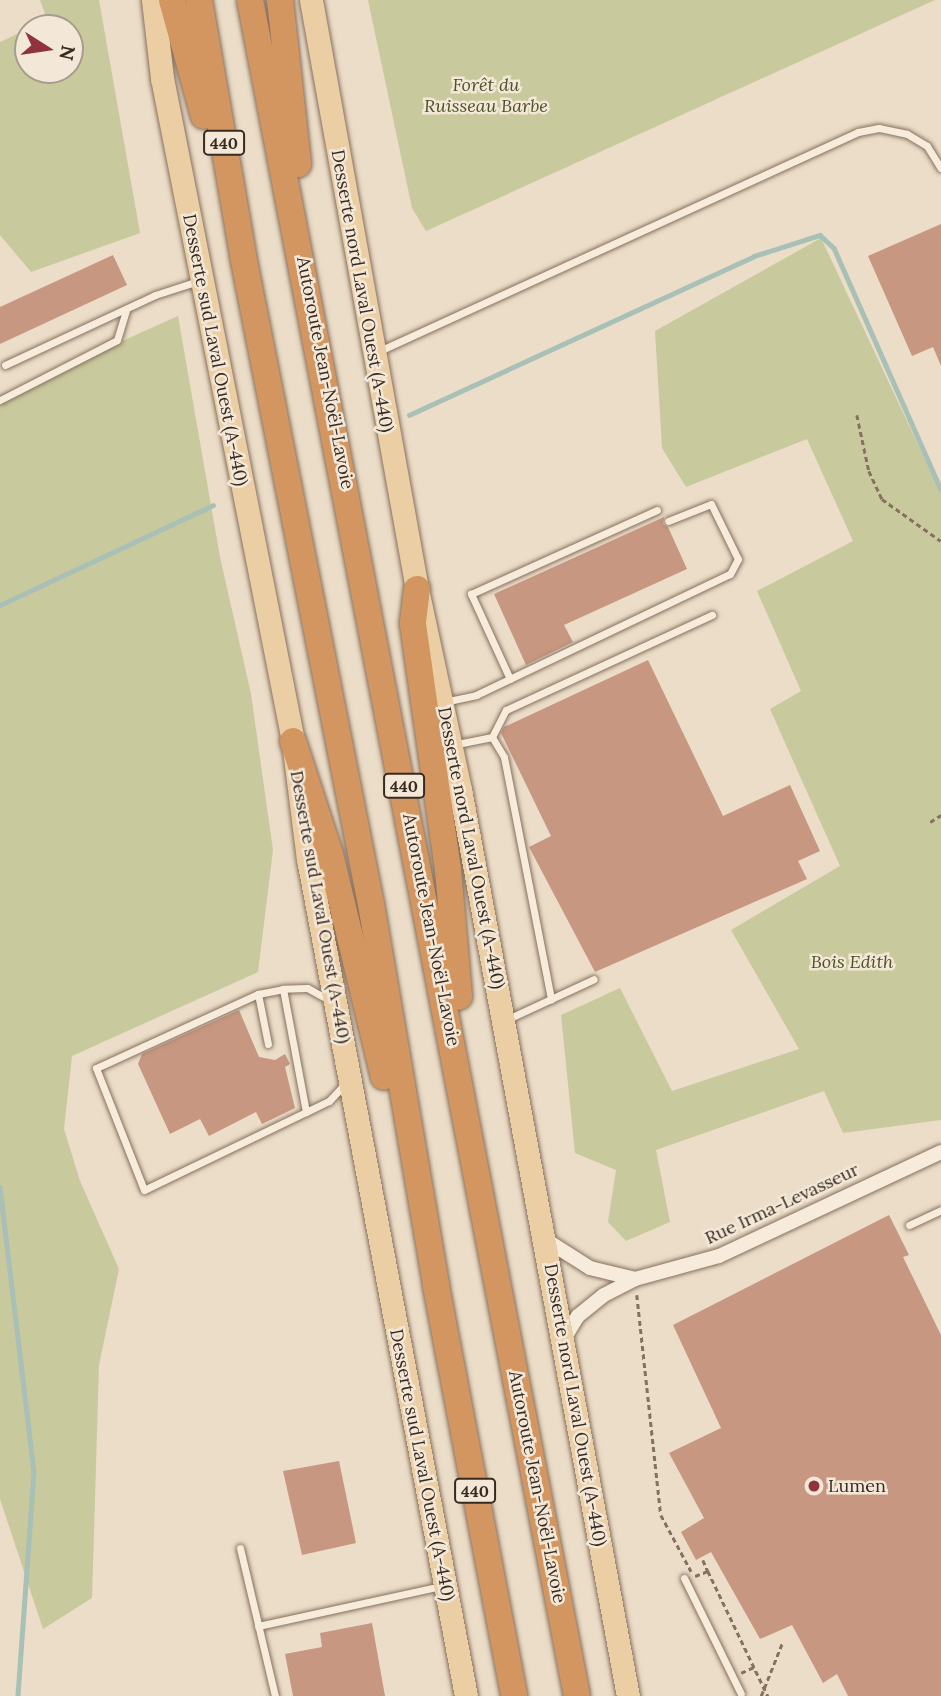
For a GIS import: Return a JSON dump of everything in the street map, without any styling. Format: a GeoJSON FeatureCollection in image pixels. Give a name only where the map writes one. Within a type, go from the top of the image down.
{"type":"FeatureCollection","features":[{"type":"Feature","properties":{"kind":"highway"},"geometry":{"type":"LineString","coordinates":[[172,0],[243,256]]}},
{"type":"Feature","properties":{"kind":"highway","name":"440"},"geometry":{"type":"LineString","coordinates":[[199,0],[243,256],[368,890],[436,1286],[514,1696]]}},
{"type":"Feature","properties":{"kind":"highway","name":"Autoroute Jean-Noël-Lavoie"},"geometry":{"type":"LineString","coordinates":[[250,0],[310,294],[577,1696]]}},
{"type":"Feature","properties":{"kind":"highway"},"geometry":{"type":"LineString","coordinates":[[280,0],[310,294]]}},
{"type":"Feature","properties":{"kind":"highway"},"geometry":{"type":"LineString","coordinates":[[417,589],[413,624],[448,870],[471,1138]]}},
{"type":"Feature","properties":{"kind":"highway"},"geometry":{"type":"LineString","coordinates":[[293,741],[330,854],[436,1286]]}},
{"type":"Feature","properties":{"kind":"main road"},"geometry":{"type":"LineString","coordinates":[[139,0],[162,78]]}},
{"type":"Feature","properties":{"kind":"main road"},"geometry":{"type":"LineString","coordinates":[[153,0],[162,78]]}},
{"type":"Feature","properties":{"kind":"main road","name":"Desserte nord Laval Ouest (A-440)"},"geometry":{"type":"LineString","coordinates":[[311,0],[417,589],[452,745],[546,1240],[628,1696]]}},
{"type":"Feature","properties":{"kind":"main road","name":"Desserte sud Laval Ouest (A-440)"},"geometry":{"type":"LineString","coordinates":[[162,78],[293,741],[308,859],[466,1696]]}},
{"type":"Feature","properties":{"kind":"street","name":"Rue Irma-Levasseur"},"geometry":{"type":"LineString","coordinates":[[564,1339],[592,1303],[635,1279],[719,1256],[941,1152]]}},
{"type":"Feature","properties":{"kind":"street","name":"Rue Irma-Levasseur"},"geometry":{"type":"LineString","coordinates":[[546,1240],[590,1268],[635,1279]]}},
{"type":"Feature","properties":{"kind":"lane"},"geometry":{"type":"LineString","coordinates":[[373,353],[858,131],[879,128],[907,134],[927,146],[941,168]]}},
{"type":"Feature","properties":{"kind":"lane"},"geometry":{"type":"LineString","coordinates":[[5,365],[126,310],[202,280]]}},
{"type":"Feature","properties":{"kind":"lane"},"geometry":{"type":"LineString","coordinates":[[0,400],[117,340],[126,310]]}},
{"type":"Feature","properties":{"kind":"lane"},"geometry":{"type":"LineString","coordinates":[[443,702],[476,695],[730,574],[738,559],[711,504],[668,521]]}},
{"type":"Feature","properties":{"kind":"lane"},"geometry":{"type":"LineString","coordinates":[[510,679],[471,594],[657,510]]}},
{"type":"Feature","properties":{"kind":"lane"},"geometry":{"type":"LineString","coordinates":[[492,737],[506,710],[712,615]]}},
{"type":"Feature","properties":{"kind":"lane"},"geometry":{"type":"LineString","coordinates":[[452,745],[492,737]]}},
{"type":"Feature","properties":{"kind":"lane"},"geometry":{"type":"LineString","coordinates":[[492,737],[504,757],[551,999]]}},
{"type":"Feature","properties":{"kind":"lane"},"geometry":{"type":"LineString","coordinates":[[504,1020],[594,979]]}},
{"type":"Feature","properties":{"kind":"lane"},"geometry":{"type":"LineString","coordinates":[[335,1005],[307,988],[258,994],[96,1068],[144,1190],[329,1101],[349,1077]]}},
{"type":"Feature","properties":{"kind":"lane"},"geometry":{"type":"LineString","coordinates":[[283,989],[306,1112]]}},
{"type":"Feature","properties":{"kind":"lane"},"geometry":{"type":"LineString","coordinates":[[258,994],[268,1044]]}},
{"type":"Feature","properties":{"kind":"lane"},"geometry":{"type":"LineString","coordinates":[[909,1225],[941,1210]]}},
{"type":"Feature","properties":{"kind":"lane"},"geometry":{"type":"LineString","coordinates":[[240,1548],[275,1696]]}},
{"type":"Feature","properties":{"kind":"lane"},"geometry":{"type":"LineString","coordinates":[[684,1578],[740,1695]]}},
{"type":"Feature","properties":{"kind":"lane"},"geometry":{"type":"LineString","coordinates":[[258,1626],[445,1586]]}},
{"type":"Feature","properties":{"kind":"path"},"geometry":{"type":"LineString","coordinates":[[857,415],[869,471],[882,499],[941,541]]}},
{"type":"Feature","properties":{"kind":"path"},"geometry":{"type":"LineString","coordinates":[[930,822],[941,816]]}},
{"type":"Feature","properties":{"kind":"path"},"geometry":{"type":"LineString","coordinates":[[637,1295],[661,1515],[694,1577],[708,1571]]}},
{"type":"Feature","properties":{"kind":"path"},"geometry":{"type":"LineString","coordinates":[[703,1560],[768,1696]]}},
{"type":"Feature","properties":{"kind":"path"},"geometry":{"type":"LineString","coordinates":[[761,1696],[783,1641]]}},
{"type":"Feature","properties":{"kind":"path"},"geometry":{"type":"LineString","coordinates":[[732,1678],[754,1667]]}},
{"type":"Feature","properties":{"kind":"green space"},"geometry":{"type":"Polygon","coordinates":[[[40,0],[99,0],[140,233],[31,272],[0,235],[0,42],[14,36],[14,84],[84,84],[84,14],[45,14],[40,0]]]}},
{"type":"Feature","properties":{"kind":"green space","name":"Forêt du Ruisseau Barbe"},"geometry":{"type":"Polygon","coordinates":[[[368,0],[935,0],[426,231],[412,208],[368,0]]]}},
{"type":"Feature","properties":{"kind":"green space","name":"Bois Edith"},"geometry":{"type":"Polygon","coordinates":[[[821,238],[937,485],[941,484],[941,1120],[843,1133],[824,1091],[656,1150],[670,1222],[626,1241],[608,1222],[616,1170],[575,1153],[561,1015],[620,988],[672,1091],[799,1049],[731,930],[840,866],[770,709],[801,691],[757,591],[853,541],[807,439],[686,487],[662,448],[655,331],[821,238]]]}},
{"type":"Feature","properties":{"kind":"green space"},"geometry":{"type":"Polygon","coordinates":[[[178,316],[220,557],[251,694],[273,850],[258,972],[72,1056],[64,1129],[80,1181],[119,1269],[99,1365],[92,1598],[43,1629],[0,1499],[0,396],[178,316]]]}},
{"type":"Feature","properties":{"kind":"building"},"geometry":{"type":"Polygon","coordinates":[[[941,224],[941,366],[933,347],[912,356],[868,256],[941,224]]]}},
{"type":"Feature","properties":{"kind":"building"},"geometry":{"type":"Polygon","coordinates":[[[113,255],[127,285],[0,344],[0,307],[113,255]]]}},
{"type":"Feature","properties":{"kind":"building"},"geometry":{"type":"Polygon","coordinates":[[[664,517],[663,524],[668,527],[687,569],[564,625],[573,642],[526,665],[494,594],[664,517]]]}},
{"type":"Feature","properties":{"kind":"building"},"geometry":{"type":"Polygon","coordinates":[[[648,660],[723,816],[790,785],[820,851],[798,861],[807,879],[595,972],[529,847],[551,836],[501,733],[504,727],[648,660]]]}},
{"type":"Feature","properties":{"kind":"building"},"geometry":{"type":"Polygon","coordinates":[[[239,1010],[259,1057],[275,1060],[285,1054],[290,1064],[285,1067],[295,1108],[262,1124],[256,1112],[209,1136],[200,1119],[170,1134],[138,1064],[142,1054],[239,1010]]]}},
{"type":"Feature","properties":{"kind":"building","name":"Lumen"},"geometry":{"type":"Polygon","coordinates":[[[889,1215],[909,1255],[903,1257],[941,1335],[941,1696],[848,1696],[837,1674],[823,1683],[792,1625],[760,1639],[711,1552],[696,1560],[681,1532],[704,1518],[669,1453],[721,1428],[673,1325],[889,1215]]]}},
{"type":"Feature","properties":{"kind":"building"},"geometry":{"type":"Polygon","coordinates":[[[339,1461],[356,1543],[302,1555],[283,1471],[339,1461]]]}},
{"type":"Feature","properties":{"kind":"building"},"geometry":{"type":"Polygon","coordinates":[[[372,1623],[385,1696],[293,1696],[285,1654],[322,1647],[320,1633],[372,1623]]]}},
{"type":"Feature","properties":{"kind":"waterway"},"geometry":{"type":"LineString","coordinates":[[409,415],[754,256],[820,235],[834,248],[941,489]]}},
{"type":"Feature","properties":{"kind":"waterway"},"geometry":{"type":"LineString","coordinates":[[0,605],[213,505]]}},
{"type":"Feature","properties":{"kind":"waterway"},"geometry":{"type":"LineString","coordinates":[[0,1187],[34,1472],[18,1696]]}},
{"type":"Feature","properties":{"kind":"place","name":"Lumen"},"geometry":{"type":"Point","coordinates":[814,1486]}}]}
